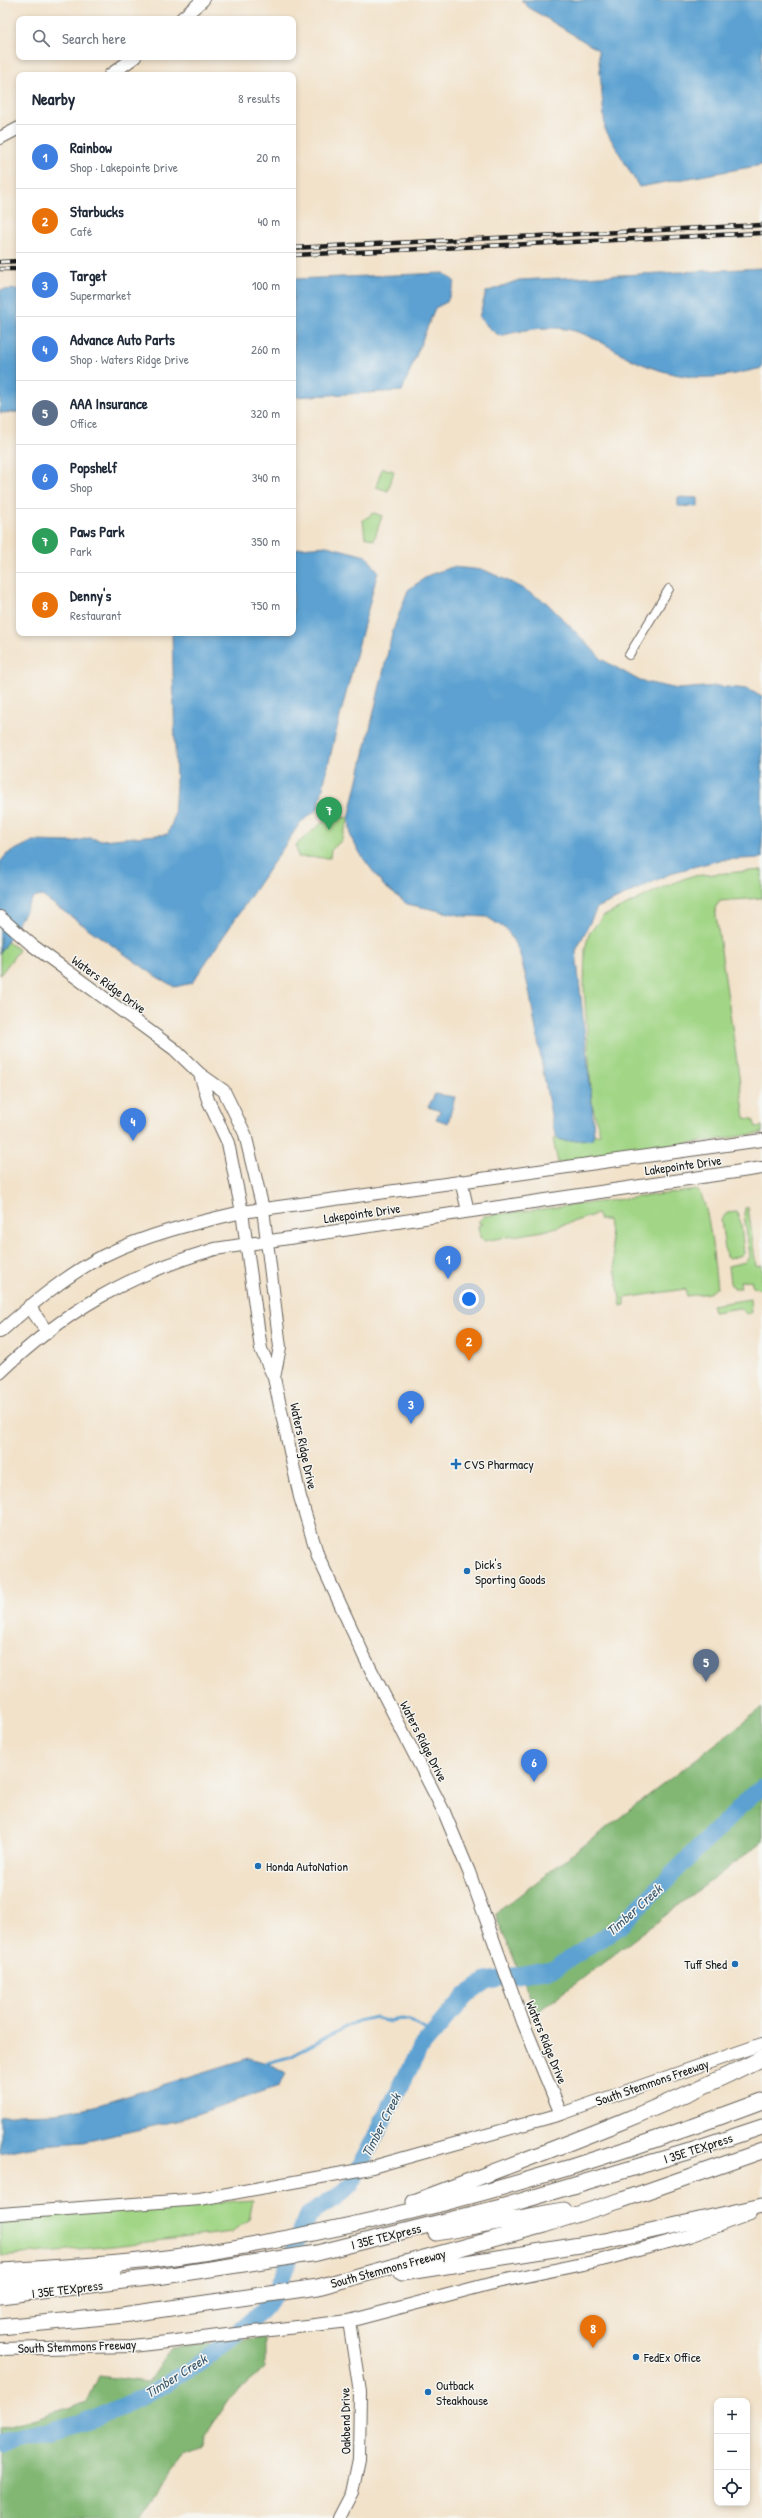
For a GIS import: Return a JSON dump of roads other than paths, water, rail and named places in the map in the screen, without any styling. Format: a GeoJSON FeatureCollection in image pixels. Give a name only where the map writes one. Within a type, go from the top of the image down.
{"type":"FeatureCollection","features":[{"type":"Feature","properties":{"kind":"highway"},"geometry":{"type":"LineString","coordinates":[[357,2224],[626,2120],[703,2087],[762,2058]]}},
{"type":"Feature","properties":{"kind":"highway"},"geometry":{"type":"LineString","coordinates":[[685,2131],[762,2101]]}},
{"type":"Feature","properties":{"kind":"highway"},"geometry":{"type":"LineString","coordinates":[[0,2284],[91,2276],[195,2254],[357,2224],[515,2184],[762,2107]]}},
{"type":"Feature","properties":{"kind":"highway","name":"I 35E TEXpress"},"geometry":{"type":"LineString","coordinates":[[0,2296],[164,2276],[317,2253],[508,2205],[690,2151],[762,2127]]}},
{"type":"Feature","properties":{"kind":"highway","name":"South Stemmons Freeway"},"geometry":{"type":"LineString","coordinates":[[0,2327],[173,2308],[318,2286],[473,2246],[622,2200],[762,2151]]}},
{"type":"Feature","properties":{"kind":"highway"},"geometry":{"type":"LineString","coordinates":[[317,2253],[622,2200]]}},
{"type":"Feature","properties":{"kind":"highway"},"geometry":{"type":"LineString","coordinates":[[318,2286],[605,2241],[762,2206]]}},
{"type":"Feature","properties":{"kind":"highway"},"geometry":{"type":"LineString","coordinates":[[0,2271],[116,2263],[195,2254]]}},
{"type":"Feature","properties":{"kind":"main road"},"geometry":{"type":"LineString","coordinates":[[185,16],[203,0]]}},
{"type":"Feature","properties":{"kind":"main road"},"geometry":{"type":"LineString","coordinates":[[114,72],[131,60]]}},
{"type":"Feature","properties":{"kind":"main road"},"geometry":{"type":"LineString","coordinates":[[0,138],[16,130]]}},
{"type":"Feature","properties":{"kind":"main road","name":"Waters Ridge Drive"},"geometry":{"type":"LineString","coordinates":[[0,917],[32,945],[174,1049],[200,1074],[224,1092],[245,1134],[263,1209],[280,1348],[274,1378]]}},
{"type":"Feature","properties":{"kind":"main road","name":"Waters Ridge Drive"},"geometry":{"type":"LineString","coordinates":[[200,1074],[208,1100],[228,1143],[242,1212],[261,1349],[274,1378],[300,1497],[318,1556],[365,1658],[441,1806],[469,1872],[487,1926],[523,2022],[561,2114]]}},
{"type":"Feature","properties":{"kind":"main road","name":"Lakepointe Drive"},"geometry":{"type":"LineString","coordinates":[[0,1332],[58,1283],[103,1256],[160,1232],[242,1212],[762,1140]]}},
{"type":"Feature","properties":{"kind":"main road","name":"Lakepointe Drive"},"geometry":{"type":"LineString","coordinates":[[0,1372],[47,1332],[88,1303],[145,1273],[215,1249],[762,1168]]}},
{"type":"Feature","properties":{"kind":"main road"},"geometry":{"type":"LineString","coordinates":[[461,1181],[468,1211]]}},
{"type":"Feature","properties":{"kind":"main road"},"geometry":{"type":"LineString","coordinates":[[29,1306],[47,1332]]}},
{"type":"Feature","properties":{"kind":"main road","name":"South Stemmons Freeway"},"geometry":{"type":"LineString","coordinates":[[0,2214],[122,2206],[245,2192],[365,2169],[561,2114],[762,2044]]}},
{"type":"Feature","properties":{"kind":"main road","name":"South Stemmons Freeway"},"geometry":{"type":"LineString","coordinates":[[0,2349],[132,2346],[349,2321],[497,2282],[602,2260],[689,2236],[762,2210]]}},
{"type":"Feature","properties":{"kind":"main road","name":"Oakbend Drive"},"geometry":{"type":"LineString","coordinates":[[339,2518],[352,2493],[359,2459],[360,2392],[349,2321]]}},
{"type":"Feature","properties":{"kind":"street"},"geometry":{"type":"LineString","coordinates":[[629,655],[669,589]]}},
{"type":"Feature","properties":{"kind":"water"},"geometry":{"type":"Polygon","coordinates":[[[521,0],[762,0],[762,165],[639,187],[605,129],[598,50],[528,7],[521,0]]]}},
{"type":"Feature","properties":{"kind":"water"},"geometry":{"type":"Polygon","coordinates":[[[762,268],[762,368],[728,375],[693,377],[659,370],[634,361],[590,337],[566,329],[533,329],[500,336],[490,329],[479,317],[486,292],[519,280],[762,268]]]}},
{"type":"Feature","properties":{"kind":"water"},"geometry":{"type":"Polygon","coordinates":[[[444,273],[455,282],[447,302],[435,308],[402,391],[296,397],[296,279],[444,273]]]}},
{"type":"Feature","properties":{"kind":"water"},"geometry":{"type":"Polygon","coordinates":[[[16,289],[16,412],[0,413],[0,290],[16,289]]]}},
{"type":"Feature","properties":{"kind":"water"},"geometry":{"type":"Polygon","coordinates":[[[678,497],[698,498],[698,507],[678,506],[678,497]]]}},
{"type":"Feature","properties":{"kind":"water"},"geometry":{"type":"Polygon","coordinates":[[[327,546],[366,556],[378,571],[335,736],[318,809],[300,823],[192,983],[175,987],[157,977],[42,896],[33,898],[0,953],[0,862],[7,854],[33,841],[72,842],[89,838],[102,840],[168,834],[174,817],[176,784],[172,636],[296,636],[296,550],[327,546]]]}},
{"type":"Feature","properties":{"kind":"water"},"geometry":{"type":"Polygon","coordinates":[[[452,567],[484,570],[515,584],[547,603],[603,660],[640,681],[678,689],[717,686],[748,689],[762,697],[762,858],[720,860],[674,872],[597,908],[576,951],[592,1104],[594,1134],[592,1139],[564,1141],[557,1138],[553,1127],[529,990],[519,951],[507,930],[487,917],[464,916],[407,904],[384,886],[363,858],[351,838],[349,818],[393,630],[408,590],[429,575],[452,567]]]}},
{"type":"Feature","properties":{"kind":"water"},"geometry":{"type":"Polygon","coordinates":[[[435,1094],[455,1097],[448,1123],[436,1119],[440,1111],[428,1107],[435,1094]]]}},
{"type":"Feature","properties":{"kind":"water"},"geometry":{"type":"Polygon","coordinates":[[[249,2058],[267,2063],[286,2074],[279,2086],[176,2121],[84,2142],[41,2145],[0,2153],[0,2117],[18,2114],[55,2113],[95,2106],[249,2058]]]}},
{"type":"Feature","properties":{"kind":"waterway","name":"Timber Creek"},"geometry":{"type":"LineString","coordinates":[[0,2444],[11,2439],[50,2431],[95,2418],[147,2395],[205,2360],[263,2310],[277,2289],[308,2215],[336,2198],[351,2184],[419,2050],[466,1995],[486,1981],[555,1968],[618,1928],[753,1794],[762,1788]]}},
{"type":"Feature","properties":{"kind":"waterway"},"geometry":{"type":"LineString","coordinates":[[267,2063],[289,2057],[357,2021],[376,2017],[389,2021],[402,2019],[409,2020],[433,2034]]}},
{"type":"Feature","properties":{"kind":"railway"},"geometry":{"type":"LineString","coordinates":[[296,248],[762,225]]}},
{"type":"Feature","properties":{"kind":"railway"},"geometry":{"type":"LineString","coordinates":[[296,255],[762,233]]}},
{"type":"Feature","properties":{"kind":"railway"},"geometry":{"type":"LineString","coordinates":[[0,262],[16,261]]}},
{"type":"Feature","properties":{"kind":"railway"},"geometry":{"type":"LineString","coordinates":[[0,269],[16,269]]}},
{"type":"Feature","properties":{"kind":"place","name":"Paws Park"},"geometry":{"type":"Point","coordinates":[329,830]}},
{"type":"Feature","properties":{"kind":"place","name":"Advance Auto Parts"},"geometry":{"type":"Point","coordinates":[133,1141]}},
{"type":"Feature","properties":{"kind":"place","name":"Rainbow"},"geometry":{"type":"Point","coordinates":[448,1279]}},
{"type":"Feature","properties":{"kind":"place","name":"Starbucks"},"geometry":{"type":"Point","coordinates":[469,1361]}},
{"type":"Feature","properties":{"kind":"place","name":"Target"},"geometry":{"type":"Point","coordinates":[411,1424]}},
{"type":"Feature","properties":{"kind":"place","name":"CVS Pharmacy"},"geometry":{"type":"Point","coordinates":[456,1464]}},
{"type":"Feature","properties":{"kind":"place","name":"Dick's Sporting Goods"},"geometry":{"type":"Point","coordinates":[467,1571]}},
{"type":"Feature","properties":{"kind":"place","name":"AAA Insurance"},"geometry":{"type":"Point","coordinates":[706,1682]}},
{"type":"Feature","properties":{"kind":"place","name":"Popshelf"},"geometry":{"type":"Point","coordinates":[534,1782]}},
{"type":"Feature","properties":{"kind":"place","name":"Honda AutoNation"},"geometry":{"type":"Point","coordinates":[258,1866]}},
{"type":"Feature","properties":{"kind":"place","name":"Tuff Shed"},"geometry":{"type":"Point","coordinates":[735,1964]}},
{"type":"Feature","properties":{"kind":"place","name":"Denny's"},"geometry":{"type":"Point","coordinates":[593,2348]}},
{"type":"Feature","properties":{"kind":"place","name":"FedEx Office"},"geometry":{"type":"Point","coordinates":[636,2357]}},
{"type":"Feature","properties":{"kind":"place","name":"Outback Steakhouse"},"geometry":{"type":"Point","coordinates":[428,2392]}}]}
